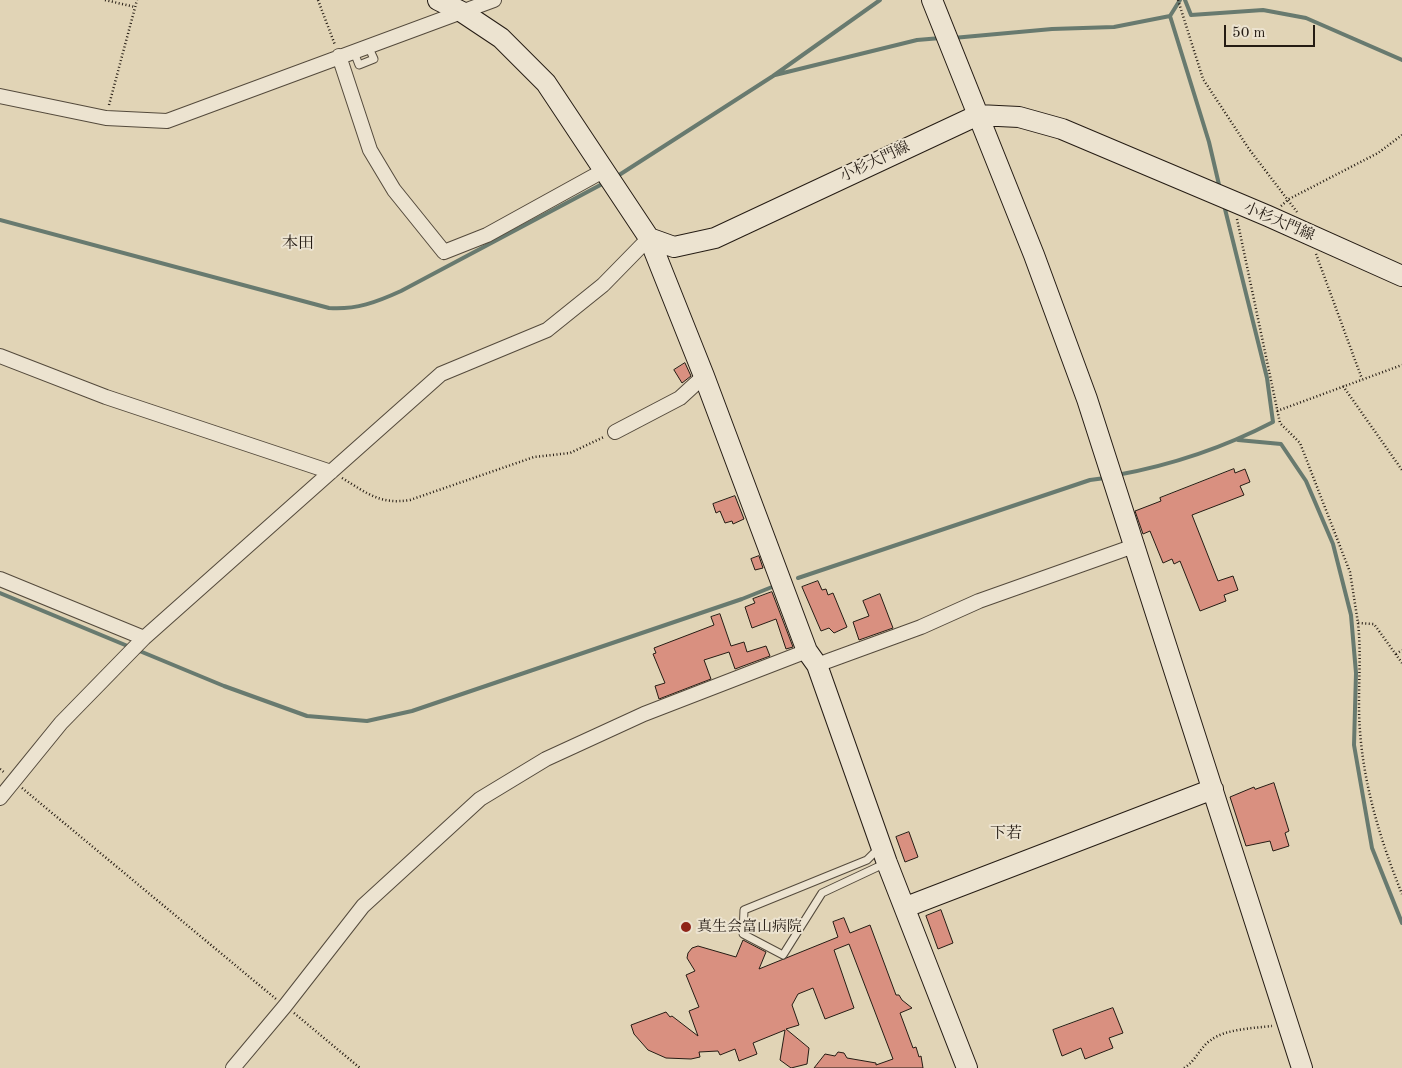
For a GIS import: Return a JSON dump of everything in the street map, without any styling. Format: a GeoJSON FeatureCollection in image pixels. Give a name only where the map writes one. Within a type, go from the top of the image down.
{"type":"FeatureCollection","features":[{"type":"Feature","properties":{"kind":"street"},"geometry":{"type":"LineString","coordinates":[[438,0],[462,12],[501,38],[546,83],[649,238],[704,376],[812,658],[884,855],[906,907],[967,1068]]}},
{"type":"Feature","properties":{"kind":"street"},"geometry":{"type":"LineString","coordinates":[[0,96],[106,118],[167,121],[368,45],[494,0]]}},
{"type":"Feature","properties":{"kind":"street"},"geometry":{"type":"LineString","coordinates":[[932,0],[1034,255],[1080,381],[1302,1068]]}},
{"type":"Feature","properties":{"kind":"street"},"geometry":{"type":"LineString","coordinates":[[339,56],[370,150],[394,190],[444,252],[487,235],[603,171]]}},
{"type":"Feature","properties":{"kind":"street","name":"小杉大門線"},"geometry":{"type":"LineString","coordinates":[[649,238],[674,247],[715,238],[978,115],[1019,117],[1062,129],[1268,216],[1402,276]]}},
{"type":"Feature","properties":{"kind":"street"},"geometry":{"type":"LineString","coordinates":[[0,798],[62,723],[144,638],[441,374],[547,330],[603,285],[649,238]]}},
{"type":"Feature","properties":{"kind":"street"},"geometry":{"type":"LineString","coordinates":[[0,356],[106,397],[331,472]]}},
{"type":"Feature","properties":{"kind":"street"},"geometry":{"type":"LineString","coordinates":[[615,432],[680,398],[704,376]]}},
{"type":"Feature","properties":{"kind":"street"},"geometry":{"type":"LineString","coordinates":[[233,1068],[285,1006],[363,906],[480,799],[546,759],[644,714],[812,658],[921,627],[979,601],[1134,546]]}},
{"type":"Feature","properties":{"kind":"street"},"geometry":{"type":"LineString","coordinates":[[0,579],[144,638]]}},
{"type":"Feature","properties":{"kind":"street"},"geometry":{"type":"LineString","coordinates":[[906,907],[1213,789]]}},
{"type":"Feature","properties":{"kind":"lane"},"geometry":{"type":"LineString","coordinates":[[876,849],[884,855],[822,893],[783,955],[743,934],[744,910],[867,860],[876,849]]}},
{"type":"Feature","properties":{"kind":"path"},"geometry":{"type":"LineString","coordinates":[[105,0],[135,8]]}},
{"type":"Feature","properties":{"kind":"path"},"geometry":{"type":"LineString","coordinates":[[106,118],[137,0]]}},
{"type":"Feature","properties":{"kind":"path"},"geometry":{"type":"LineString","coordinates":[[318,0],[339,56]]}},
{"type":"Feature","properties":{"kind":"path"},"geometry":{"type":"LineString","coordinates":[[1178,0],[1203,79],[1249,149],[1299,214]]}},
{"type":"Feature","properties":{"kind":"path"},"geometry":{"type":"LineString","coordinates":[[1268,216],[1289,199],[1378,153],[1402,135]]}},
{"type":"Feature","properties":{"kind":"path"},"geometry":{"type":"LineString","coordinates":[[1234,203],[1280,423],[1300,443],[1350,572],[1361,650],[1359,728],[1363,760],[1372,805],[1402,894]]}},
{"type":"Feature","properties":{"kind":"path"},"geometry":{"type":"LineString","coordinates":[[1318,238],[1315,248],[1317,257],[1362,379]]}},
{"type":"Feature","properties":{"kind":"path"},"geometry":{"type":"LineString","coordinates":[[1277,411],[1402,364]]}},
{"type":"Feature","properties":{"kind":"path"},"geometry":{"type":"LineString","coordinates":[[1343,386],[1402,470]]}},
{"type":"Feature","properties":{"kind":"path"},"geometry":{"type":"LineString","coordinates":[[331,472],[369,494],[391,503],[410,500],[534,457],[570,453],[615,432]]}},
{"type":"Feature","properties":{"kind":"path"},"geometry":{"type":"LineString","coordinates":[[1358,623],[1374,624],[1402,663]]}},
{"type":"Feature","properties":{"kind":"path"},"geometry":{"type":"LineString","coordinates":[[1396,654],[1402,650]]}},
{"type":"Feature","properties":{"kind":"path"},"geometry":{"type":"LineString","coordinates":[[0,770],[360,1068]]}},
{"type":"Feature","properties":{"kind":"path"},"geometry":{"type":"LineString","coordinates":[[1184,1068],[1192,1063],[1211,1039],[1240,1029],[1288,1024]]}},
{"type":"Feature","properties":{"kind":"building"},"geometry":{"type":"Polygon","coordinates":[[[685,363],[691,376],[682,383],[674,370],[685,363]]]}},
{"type":"Feature","properties":{"kind":"building"},"geometry":{"type":"Polygon","coordinates":[[[1234,469],[1235,473],[1245,469],[1250,482],[1240,486],[1244,495],[1192,515],[1218,581],[1233,576],[1238,590],[1224,595],[1226,601],[1200,611],[1180,561],[1174,564],[1172,559],[1163,563],[1150,531],[1143,534],[1135,511],[1161,501],[1160,498],[1234,469]]]}},
{"type":"Feature","properties":{"kind":"building"},"geometry":{"type":"Polygon","coordinates":[[[735,496],[744,519],[733,524],[732,521],[725,523],[720,511],[716,513],[713,504],[735,496]]]}},
{"type":"Feature","properties":{"kind":"building"},"geometry":{"type":"Polygon","coordinates":[[[759,556],[763,568],[755,570],[751,559],[759,556]]]}},
{"type":"Feature","properties":{"kind":"building"},"geometry":{"type":"Polygon","coordinates":[[[818,581],[822,590],[826,589],[828,595],[833,593],[847,627],[834,633],[829,628],[821,631],[802,587],[818,581]]]}},
{"type":"Feature","properties":{"kind":"building"},"geometry":{"type":"Polygon","coordinates":[[[772,592],[793,647],[786,649],[776,619],[752,628],[745,607],[755,603],[753,599],[772,592]]]}},
{"type":"Feature","properties":{"kind":"building"},"geometry":{"type":"Polygon","coordinates":[[[880,594],[893,628],[859,640],[853,622],[869,616],[863,601],[880,594]]]}},
{"type":"Feature","properties":{"kind":"building"},"geometry":{"type":"Polygon","coordinates":[[[720,614],[731,646],[744,642],[747,652],[766,646],[770,656],[735,669],[729,652],[704,660],[711,679],[659,699],[655,686],[665,683],[653,654],[656,653],[654,648],[714,625],[711,617],[720,614]]]}},
{"type":"Feature","properties":{"kind":"building"},"geometry":{"type":"Polygon","coordinates":[[[1274,783],[1289,831],[1285,833],[1289,846],[1273,851],[1270,841],[1246,846],[1230,797],[1254,787],[1255,789],[1274,783]]]}},
{"type":"Feature","properties":{"kind":"building"},"geometry":{"type":"Polygon","coordinates":[[[909,832],[918,857],[905,862],[896,837],[909,832]]]}},
{"type":"Feature","properties":{"kind":"building"},"geometry":{"type":"Polygon","coordinates":[[[941,910],[953,943],[938,949],[926,916],[941,910]]]}},
{"type":"Feature","properties":{"kind":"building"},"geometry":{"type":"Polygon","coordinates":[[[844,918],[850,933],[870,925],[896,995],[899,995],[912,1008],[900,1013],[913,1048],[916,1047],[919,1057],[921,1056],[923,1068],[814,1068],[825,1054],[835,1056],[838,1052],[844,1053],[847,1058],[876,1063],[876,1065],[893,1059],[849,944],[834,950],[854,1008],[825,1019],[813,988],[798,994],[792,1005],[799,1025],[786,1029],[809,1048],[807,1064],[791,1068],[780,1060],[785,1030],[753,1043],[757,1054],[739,1061],[735,1049],[720,1055],[718,1051],[699,1052],[700,1057],[691,1059],[666,1058],[648,1050],[634,1034],[631,1025],[666,1012],[670,1017],[672,1016],[698,1036],[689,1011],[699,1007],[686,975],[695,971],[687,958],[692,948],[698,946],[736,957],[743,940],[766,952],[759,969],[838,937],[833,922],[844,918]]]}},
{"type":"Feature","properties":{"kind":"building"},"geometry":{"type":"Polygon","coordinates":[[[1113,1008],[1123,1033],[1109,1038],[1113,1048],[1085,1059],[1081,1048],[1062,1056],[1053,1030],[1113,1008]]]}},
{"type":"Feature","properties":{"kind":"waterway"},"geometry":{"type":"LineString","coordinates":[[616,177],[773,76],[880,0]]}},
{"type":"Feature","properties":{"kind":"waterway"},"geometry":{"type":"LineString","coordinates":[[953,38],[1052,29],[1114,27],[1170,16],[1180,0]]}},
{"type":"Feature","properties":{"kind":"waterway"},"geometry":{"type":"LineString","coordinates":[[1185,0],[1191,15],[1263,10],[1306,18],[1402,60]]}},
{"type":"Feature","properties":{"kind":"waterway"},"geometry":{"type":"LineString","coordinates":[[1170,16],[1209,142],[1220,189]]}},
{"type":"Feature","properties":{"kind":"waterway"},"geometry":{"type":"LineString","coordinates":[[775,75],[917,40],[941,38]]}},
{"type":"Feature","properties":{"kind":"waterway"},"geometry":{"type":"LineString","coordinates":[[0,220],[329,308],[348,308],[375,302],[401,291],[606,182]]}},
{"type":"Feature","properties":{"kind":"waterway"},"geometry":{"type":"LineString","coordinates":[[1117,475],[1177,461],[1216,448],[1273,422],[1267,378],[1224,205]]}},
{"type":"Feature","properties":{"kind":"waterway"},"geometry":{"type":"LineString","coordinates":[[1238,440],[1281,444],[1306,481],[1333,544],[1351,615],[1356,673],[1354,745],[1372,848],[1402,923]]}},
{"type":"Feature","properties":{"kind":"waterway"},"geometry":{"type":"LineString","coordinates":[[798,578],[1090,480],[1105,478]]}},
{"type":"Feature","properties":{"kind":"waterway"},"geometry":{"type":"LineString","coordinates":[[0,593],[224,686],[307,716],[367,721],[412,711],[742,599],[772,587]]}},
{"type":"Feature","properties":{"kind":"place","name":"真生会富山病院"},"geometry":{"type":"Point","coordinates":[686,927]}},
{"type":"Feature","properties":{"kind":"district","name":"本田"},"geometry":{"type":"Point","coordinates":[298,244]}},
{"type":"Feature","properties":{"kind":"district","name":"下若"},"geometry":{"type":"Point","coordinates":[1006,834]}}]}
